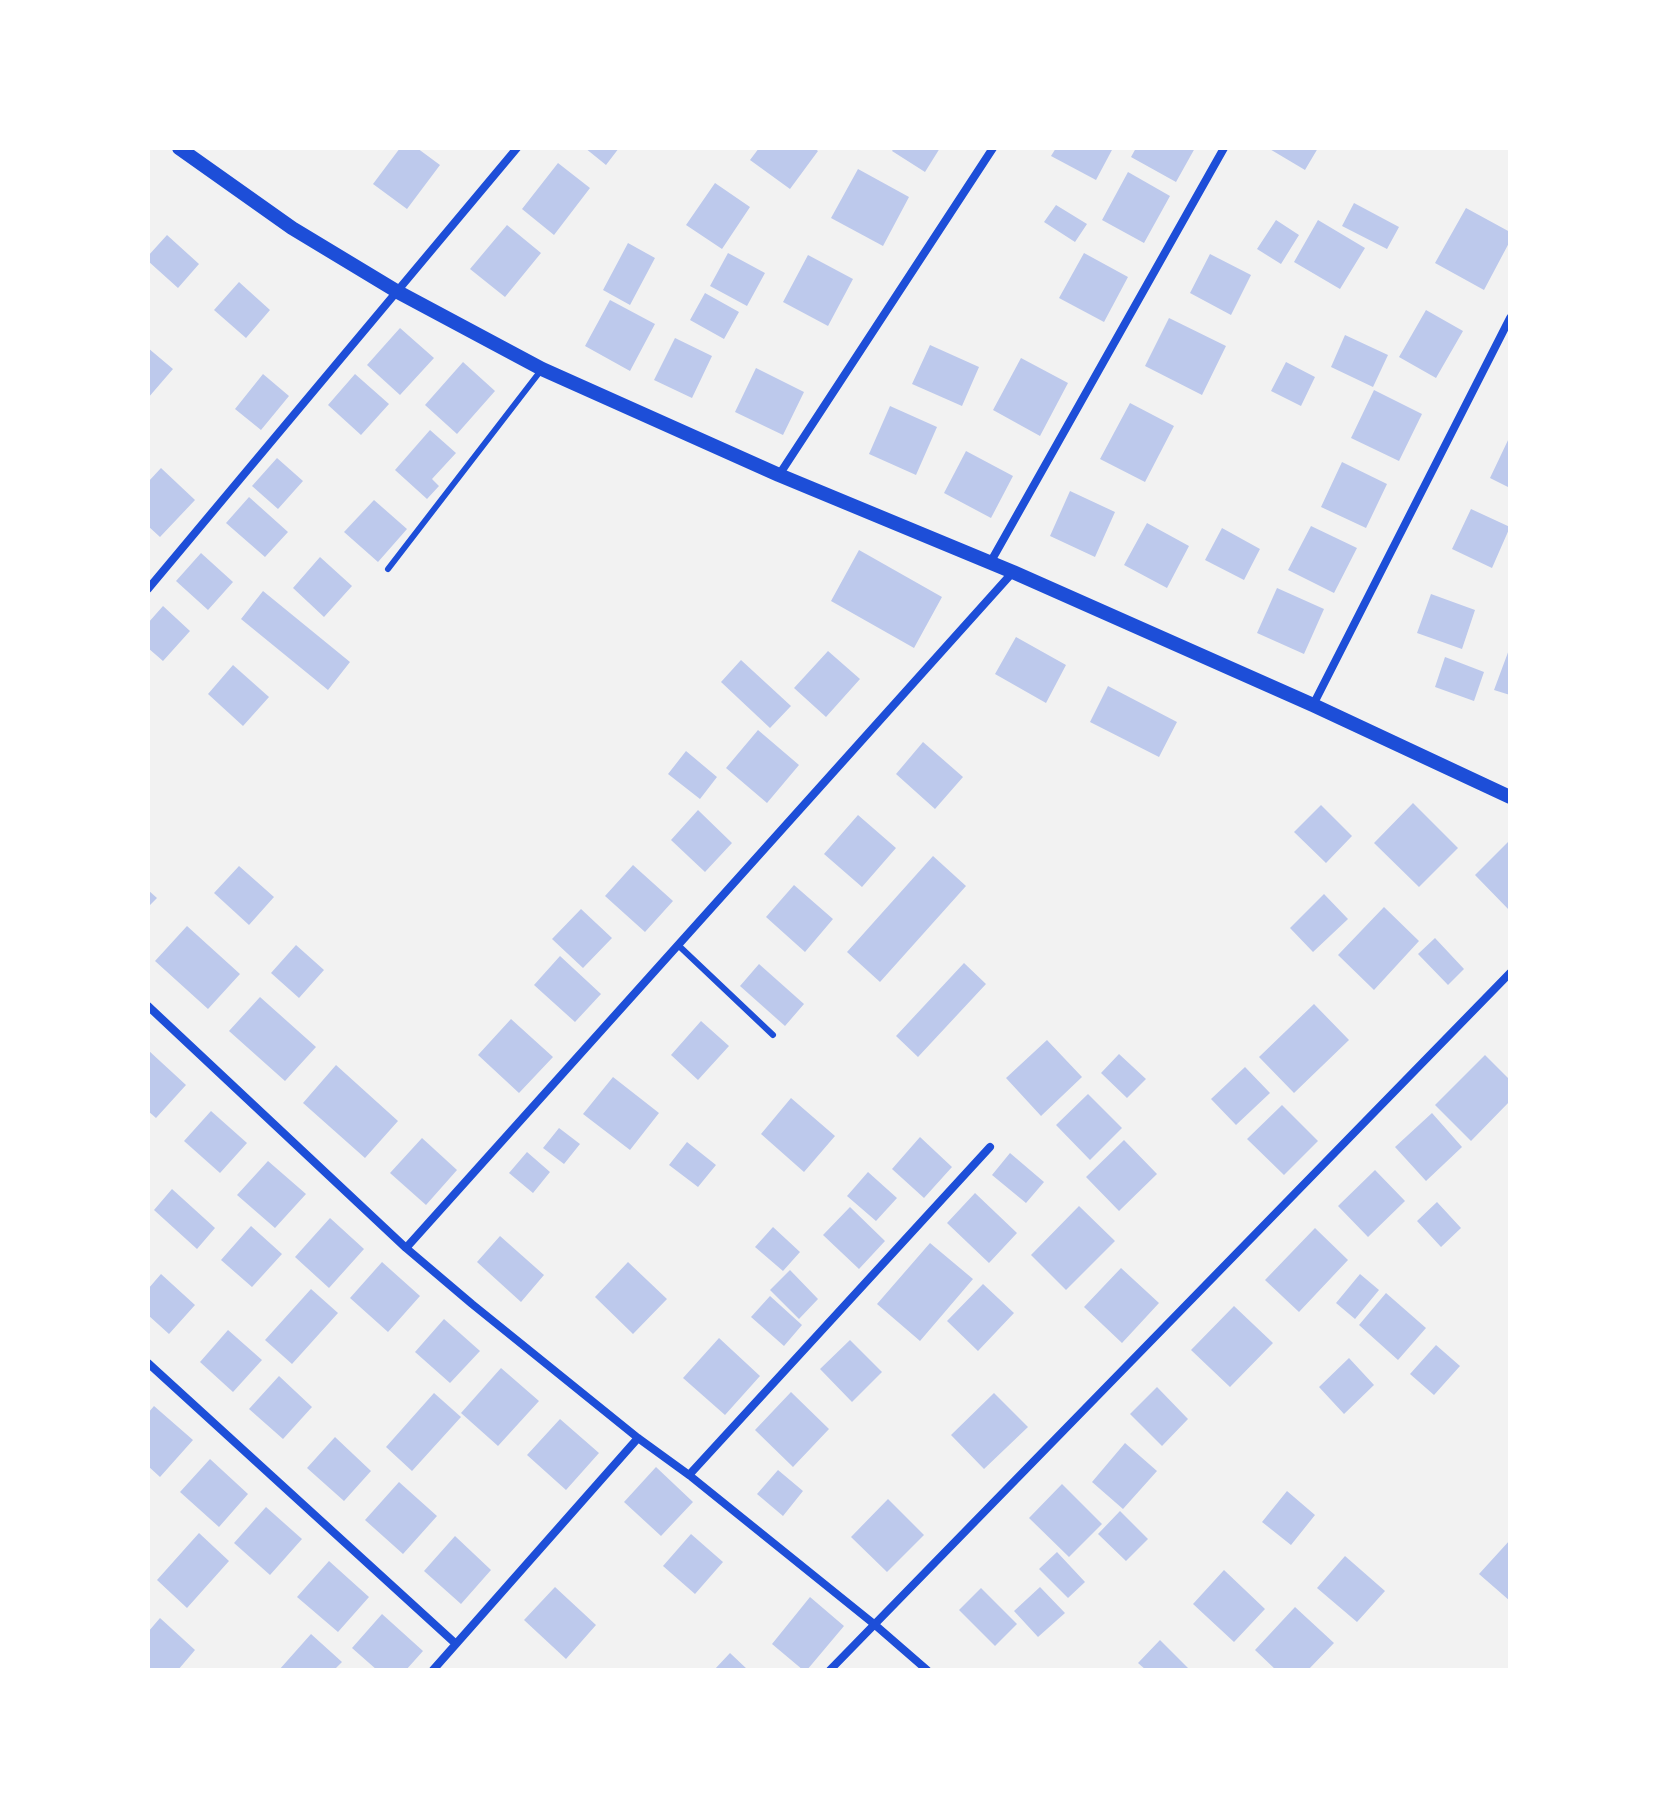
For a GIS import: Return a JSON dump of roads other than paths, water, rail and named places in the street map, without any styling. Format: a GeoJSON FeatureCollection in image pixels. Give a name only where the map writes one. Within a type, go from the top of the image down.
{"type":"FeatureCollection","features":[{"type":"Feature","properties":{"kind":"street"},"geometry":{"type":"LineString","coordinates":[[179,148],[292,228],[398,292],[542,369],[779,475],[1013,572],[1313,705],[1510,797]]}},
{"type":"Feature","properties":{"kind":"street"},"geometry":{"type":"LineString","coordinates":[[148,589],[517,148]]}},
{"type":"Feature","properties":{"kind":"street"},"geometry":{"type":"LineString","coordinates":[[779,475],[993,148]]}},
{"type":"Feature","properties":{"kind":"street"},"geometry":{"type":"LineString","coordinates":[[990,563],[1224,148]]}},
{"type":"Feature","properties":{"kind":"street"},"geometry":{"type":"LineString","coordinates":[[1313,705],[1510,318]]}},
{"type":"Feature","properties":{"kind":"street"},"geometry":{"type":"LineString","coordinates":[[406,1248],[1013,572]]}},
{"type":"Feature","properties":{"kind":"street"},"geometry":{"type":"LineString","coordinates":[[830,1670],[1510,973]]}},
{"type":"Feature","properties":{"kind":"street"},"geometry":{"type":"LineString","coordinates":[[148,1006],[406,1248],[927,1670]]}},
{"type":"Feature","properties":{"kind":"street"},"geometry":{"type":"LineString","coordinates":[[689,1475],[990,1147]]}},
{"type":"Feature","properties":{"kind":"street"},"geometry":{"type":"LineString","coordinates":[[148,1363],[456,1644]]}},
{"type":"Feature","properties":{"kind":"street"},"geometry":{"type":"LineString","coordinates":[[433,1670],[638,1438]]}},
{"type":"Feature","properties":{"kind":"lane"},"geometry":{"type":"LineString","coordinates":[[388,569],[542,369]]}},
{"type":"Feature","properties":{"kind":"lane"},"geometry":{"type":"LineString","coordinates":[[678,945],[773,1035]]}}]}
